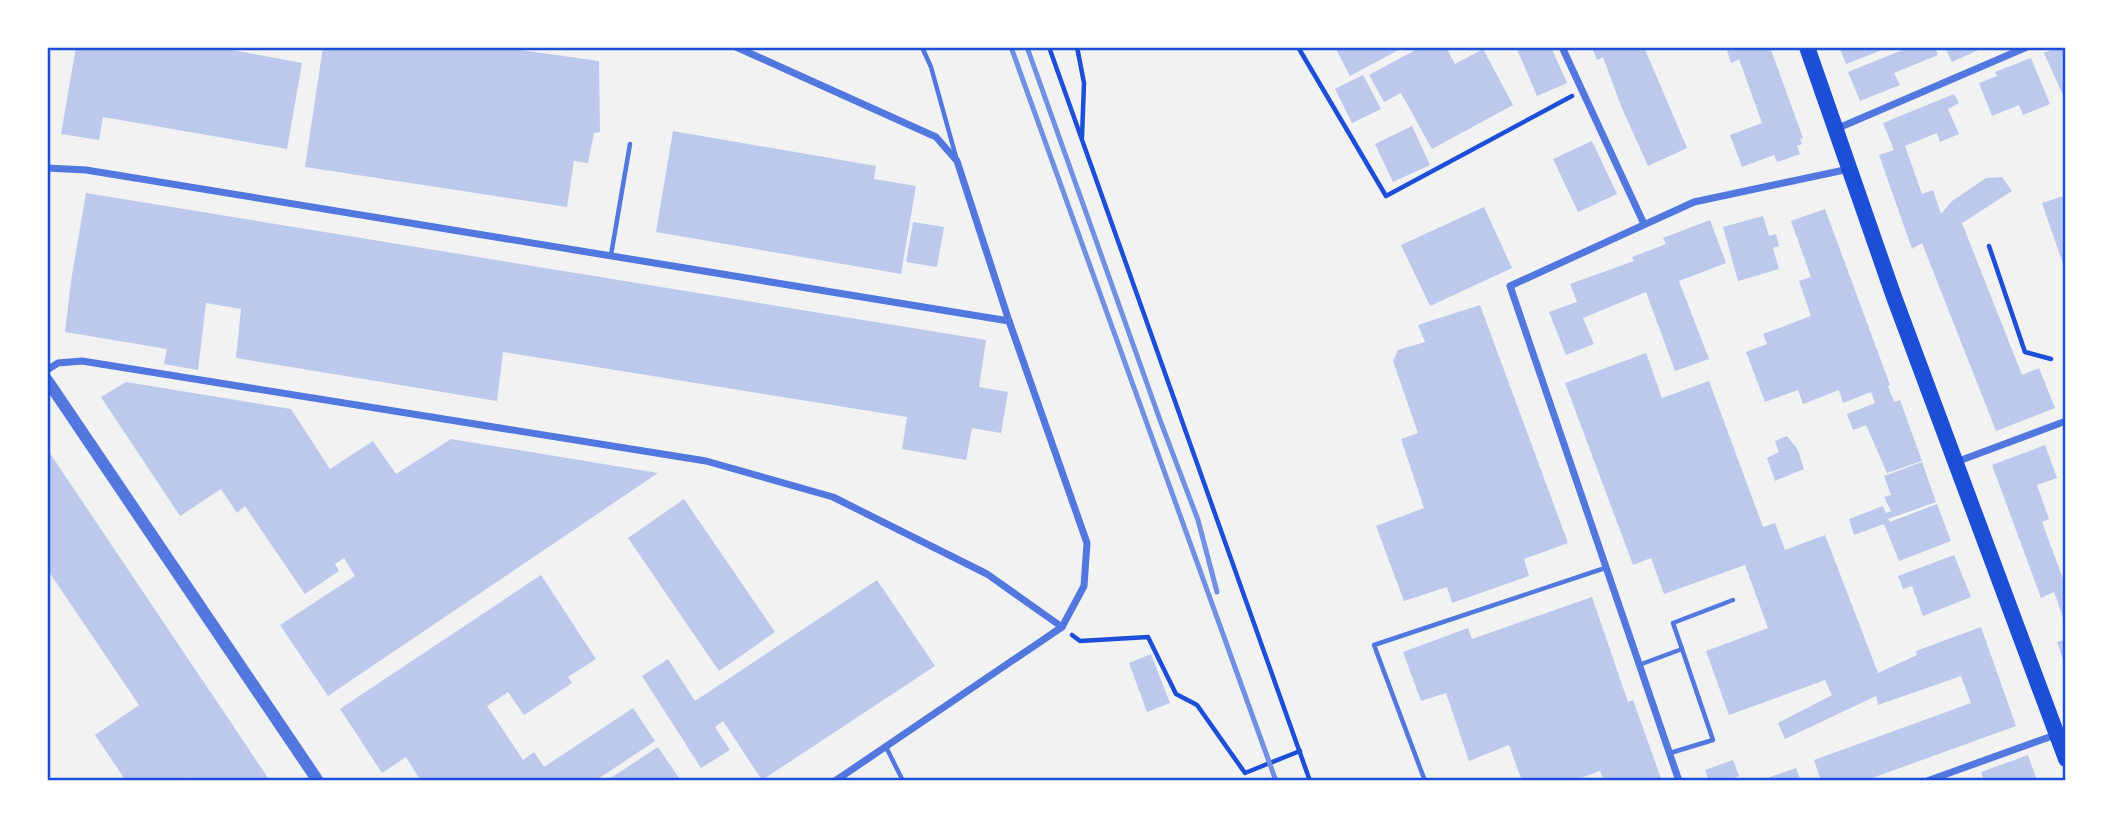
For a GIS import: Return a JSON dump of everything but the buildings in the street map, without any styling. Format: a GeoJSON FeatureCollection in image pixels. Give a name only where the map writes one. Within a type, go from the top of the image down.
{"type":"FeatureCollection","features":[{"type":"Feature","properties":{"kind":"main road"},"geometry":{"type":"LineString","coordinates":[[1807,47],[1955,463],[2061,733],[2066,759]]}},
{"type":"Feature","properties":{"kind":"street"},"geometry":{"type":"LineString","coordinates":[[736,47],[936,137],[957,161],[1009,321],[1087,543],[1084,586],[1062,627],[835,781]]}},
{"type":"Feature","properties":{"kind":"street"},"geometry":{"type":"LineString","coordinates":[[1562,47],[1644,224]]}},
{"type":"Feature","properties":{"kind":"street"},"geometry":{"type":"LineString","coordinates":[[1836,129],[2027,47]]}},
{"type":"Feature","properties":{"kind":"street"},"geometry":{"type":"LineString","coordinates":[[47,168],[86,170],[1009,321]]}},
{"type":"Feature","properties":{"kind":"street"},"geometry":{"type":"LineString","coordinates":[[1679,781],[1510,286],[1694,202],[1850,169]]}},
{"type":"Feature","properties":{"kind":"street"},"geometry":{"type":"LineString","coordinates":[[47,370],[58,363],[82,361],[706,461],[833,498],[987,574],[1062,627]]}},
{"type":"Feature","properties":{"kind":"street"},"geometry":{"type":"LineString","coordinates":[[47,380],[318,781]]}},
{"type":"Feature","properties":{"kind":"street"},"geometry":{"type":"LineString","coordinates":[[1955,463],[2066,421]]}},
{"type":"Feature","properties":{"kind":"street"},"geometry":{"type":"LineString","coordinates":[[1927,781],[2061,733]]}},
{"type":"Feature","properties":{"kind":"lane"},"geometry":{"type":"LineString","coordinates":[[922,47],[931,67],[957,161]]}},
{"type":"Feature","properties":{"kind":"lane"},"geometry":{"type":"LineString","coordinates":[[611,256],[630,144]]}},
{"type":"Feature","properties":{"kind":"lane"},"geometry":{"type":"LineString","coordinates":[[1425,781],[1374,645],[1606,568]]}},
{"type":"Feature","properties":{"kind":"lane"},"geometry":{"type":"LineString","coordinates":[[1670,754],[1713,740],[1673,623],[1733,600]]}},
{"type":"Feature","properties":{"kind":"lane"},"geometry":{"type":"LineString","coordinates":[[1639,665],[1682,649]]}},
{"type":"Feature","properties":{"kind":"lane"},"geometry":{"type":"LineString","coordinates":[[886,747],[903,781]]}},
{"type":"Feature","properties":{"kind":"path"},"geometry":{"type":"LineString","coordinates":[[1049,47],[1310,781]]}},
{"type":"Feature","properties":{"kind":"path"},"geometry":{"type":"LineString","coordinates":[[1077,47],[1084,83],[1082,141]]}},
{"type":"Feature","properties":{"kind":"path"},"geometry":{"type":"LineString","coordinates":[[1298,47],[1386,196],[1582,90]]}},
{"type":"Feature","properties":{"kind":"path"},"geometry":{"type":"LineString","coordinates":[[1989,246],[2025,352],[2051,359]]}},
{"type":"Feature","properties":{"kind":"path"},"geometry":{"type":"LineString","coordinates":[[1062,627],[1080,642],[1148,637],[1176,694],[1197,705],[1245,773],[1300,751]]}},
{"type":"Feature","properties":{"kind":"railway"},"geometry":{"type":"LineString","coordinates":[[1011,47],[1276,781]]}},
{"type":"Feature","properties":{"kind":"railway"},"geometry":{"type":"LineString","coordinates":[[1027,47],[1198,520],[1217,592]]}}]}
